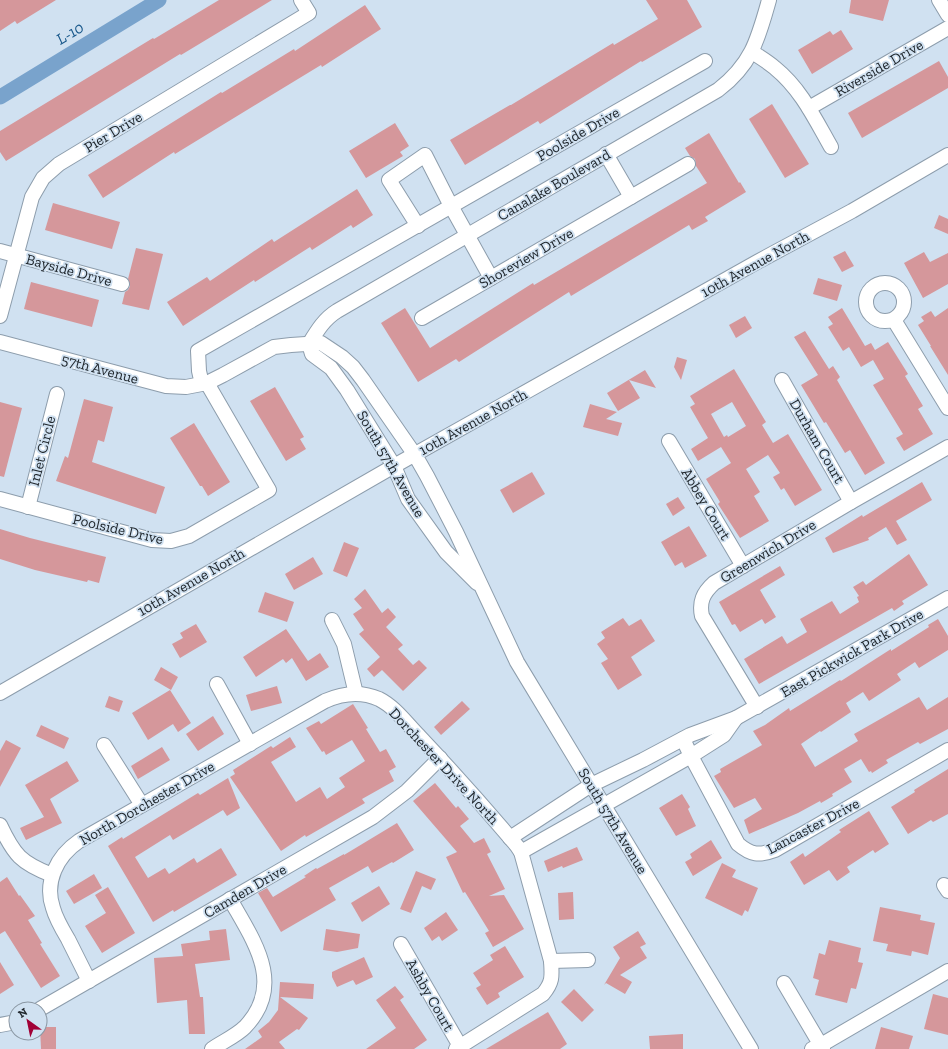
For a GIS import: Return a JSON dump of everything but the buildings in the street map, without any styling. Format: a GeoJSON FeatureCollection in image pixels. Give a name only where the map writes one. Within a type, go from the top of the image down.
{"type":"FeatureCollection","features":[{"type":"Feature","properties":{"kind":"street","name":"Pier Drive"},"geometry":{"type":"LineString","coordinates":[[0,316],[32,197],[43,178],[50,170],[309,13],[301,0]]}},
{"type":"Feature","properties":{"kind":"street","name":"Canalake Boulevard"},"geometry":{"type":"LineString","coordinates":[[309,344],[328,316],[718,90],[736,74],[752,52],[758,38],[769,0]]}},
{"type":"Feature","properties":{"kind":"street"},"geometry":{"type":"LineString","coordinates":[[939,0],[948,15]]}},
{"type":"Feature","properties":{"kind":"street","name":"Riverside Drive"},"geometry":{"type":"LineString","coordinates":[[809,108],[948,28]]}},
{"type":"Feature","properties":{"kind":"street"},"geometry":{"type":"LineString","coordinates":[[752,52],[782,74],[797,90],[831,147]]}},
{"type":"Feature","properties":{"kind":"street","name":"Poolside Drive"},"geometry":{"type":"LineString","coordinates":[[0,499],[152,540],[171,542],[189,536],[269,490],[204,383],[199,371],[198,351],[705,61]]}},
{"type":"Feature","properties":{"kind":"street"},"geometry":{"type":"LineString","coordinates":[[418,226],[389,180],[425,154],[492,278]]}},
{"type":"Feature","properties":{"kind":"street"},"geometry":{"type":"LineString","coordinates":[[606,154],[631,197]]}},
{"type":"Feature","properties":{"kind":"street","name":"10th Avenue North"},"geometry":{"type":"LineString","coordinates":[[0,693],[394,466],[852,211],[948,155]]}},
{"type":"Feature","properties":{"kind":"street","name":"Shoreview Drive"},"geometry":{"type":"LineString","coordinates":[[422,318],[688,164]]}},
{"type":"Feature","properties":{"kind":"street","name":"Bayside Drive"},"geometry":{"type":"LineString","coordinates":[[0,251],[122,284]]}},
{"type":"Feature","properties":{"kind":"street"},"geometry":{"type":"LineString","coordinates":[[894,320],[948,408]]}},
{"type":"Feature","properties":{"kind":"street","name":"57th Avenue"},"geometry":{"type":"LineString","coordinates":[[0,342],[166,386],[186,387],[204,383],[223,376],[274,347],[321,343],[348,362],[363,380]]}},
{"type":"Feature","properties":{"kind":"street","name":"South 57th Avenue"},"geometry":{"type":"LineString","coordinates":[[309,344],[312,354],[331,368],[347,390],[394,466],[408,499],[442,547],[483,589]]}},
{"type":"Feature","properties":{"kind":"street","name":"South 57th Avenue"},"geometry":{"type":"LineString","coordinates":[[363,380],[415,455],[456,532],[517,662],[751,1049]]}},
{"type":"Feature","properties":{"kind":"street","name":"Durham Court"},"geometry":{"type":"LineString","coordinates":[[782,380],[851,502]]}},
{"type":"Feature","properties":{"kind":"street","name":"Inlet Circle"},"geometry":{"type":"LineString","coordinates":[[28,507],[57,394]]}},
{"type":"Feature","properties":{"kind":"street","name":"Abbey Court"},"geometry":{"type":"LineString","coordinates":[[669,441],[743,566]]}},
{"type":"Feature","properties":{"kind":"street","name":"Greenwich Drive"},"geometry":{"type":"LineString","coordinates":[[757,707],[702,616],[700,607],[702,598],[707,589],[714,583],[851,502],[948,447]]}},
{"type":"Feature","properties":{"kind":"street","name":"East Pickwick Park Drive"},"geometry":{"type":"LineString","coordinates":[[510,838],[591,785],[644,760],[683,739],[736,718],[757,707],[948,598]]}},
{"type":"Feature","properties":{"kind":"street"},"geometry":{"type":"LineString","coordinates":[[332,620],[344,644],[356,694]]}},
{"type":"Feature","properties":{"kind":"street"},"geometry":{"type":"LineString","coordinates":[[217,684],[250,744]]}},
{"type":"Feature","properties":{"kind":"street","name":"North Dorchester Drive"},"geometry":{"type":"LineString","coordinates":[[89,981],[52,907],[50,887],[52,875],[57,863],[70,847],[326,701],[345,694],[356,694]]}},
{"type":"Feature","properties":{"kind":"street","name":"Dorchester Drive North"},"geometry":{"type":"LineString","coordinates":[[356,694],[369,696],[387,704],[440,758],[521,852]]}},
{"type":"Feature","properties":{"kind":"street"},"geometry":{"type":"LineString","coordinates":[[458,1048],[543,994],[549,987],[552,977],[551,961],[521,852],[691,756],[724,735],[736,718]]}},
{"type":"Feature","properties":{"kind":"street","name":"Lancaster Drive"},"geometry":{"type":"LineString","coordinates":[[683,739],[738,844],[745,850],[755,854],[765,854],[775,850],[948,750]]}},
{"type":"Feature","properties":{"kind":"street"},"geometry":{"type":"LineString","coordinates":[[104,745],[142,805]]}},
{"type":"Feature","properties":{"kind":"street","name":"Camden Drive"},"geometry":{"type":"LineString","coordinates":[[48,1004],[373,817],[406,791],[440,758]]}},
{"type":"Feature","properties":{"kind":"street"},"geometry":{"type":"LineString","coordinates":[[0,825],[9,843],[21,860],[30,866],[52,875]]}},
{"type":"Feature","properties":{"kind":"street"},"geometry":{"type":"LineString","coordinates":[[212,1049],[244,1028],[257,1010],[264,988],[263,966],[260,955],[230,900]]}},
{"type":"Feature","properties":{"kind":"street","name":"Ashby Court"},"geometry":{"type":"LineString","coordinates":[[401,944],[458,1048]]}},
{"type":"Feature","properties":{"kind":"street"},"geometry":{"type":"LineString","coordinates":[[551,961],[588,960]]}},
{"type":"Feature","properties":{"kind":"street"},"geometry":{"type":"LineString","coordinates":[[784,983],[819,1048],[948,971]]}},
{"type":"Feature","properties":{"kind":"waterway","name":"L-10"},"geometry":{"type":"LineString","coordinates":[[0,97],[159,0]]}}]}
